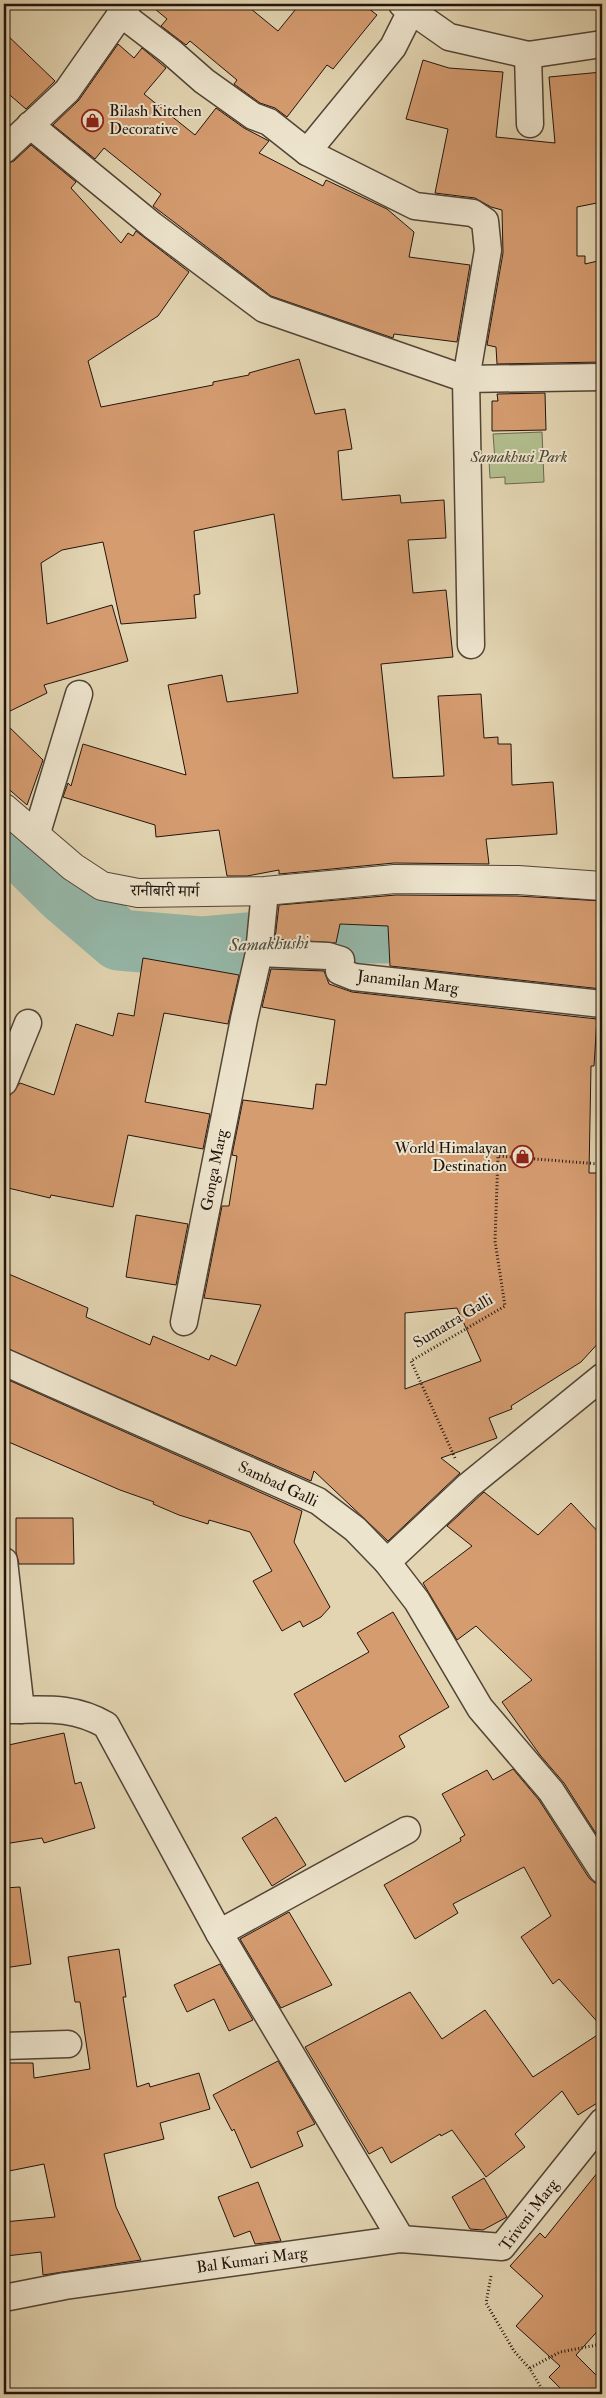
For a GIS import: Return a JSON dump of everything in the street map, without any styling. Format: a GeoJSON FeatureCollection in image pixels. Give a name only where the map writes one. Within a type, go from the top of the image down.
{"type":"FeatureCollection","features":[{"type":"Feature","properties":{"kind":"street"},"geometry":{"type":"LineString","coordinates":[[307,152],[393,47],[407,7],[449,37],[528,55],[602,44]]}},
{"type":"Feature","properties":{"kind":"street"},"geometry":{"type":"LineString","coordinates":[[4,150],[67,91],[124,8],[204,81],[253,116],[270,122],[307,152],[415,206],[472,213],[485,221],[488,250],[466,379],[471,645]]}},
{"type":"Feature","properties":{"kind":"street"},"geometry":{"type":"LineString","coordinates":[[528,55],[530,124]]}},
{"type":"Feature","properties":{"kind":"street"},"geometry":{"type":"LineString","coordinates":[[30,125],[152,226],[264,308],[466,379],[602,377]]}},
{"type":"Feature","properties":{"kind":"street"},"geometry":{"type":"LineString","coordinates":[[36,836],[78,694]]}},
{"type":"Feature","properties":{"kind":"street","name":"रानीबारी मार्ग"},"geometry":{"type":"LineString","coordinates":[[4,808],[73,867],[102,886],[138,893],[265,890],[395,879],[518,880],[602,886]]}},
{"type":"Feature","properties":{"kind":"street"},"geometry":{"type":"LineString","coordinates":[[259,953],[265,890]]}},
{"type":"Feature","properties":{"kind":"street","name":"Janamilan Marg"},"geometry":{"type":"LineString","coordinates":[[259,953],[328,956],[341,960],[339,971],[354,977],[601,1004]]}},
{"type":"Feature","properties":{"kind":"street","name":"Gonga Marg"},"geometry":{"type":"LineString","coordinates":[[184,1322],[244,1019],[259,953]]}},
{"type":"Feature","properties":{"kind":"street"},"geometry":{"type":"LineString","coordinates":[[4,1082],[28,1023]]}},
{"type":"Feature","properties":{"kind":"street","name":"Sambad Galli"},"geometry":{"type":"LineString","coordinates":[[4,1362],[318,1501],[356,1529],[387,1562],[417,1601],[480,1708],[551,1791],[602,1870]]}},
{"type":"Feature","properties":{"kind":"street"},"geometry":{"type":"LineString","coordinates":[[387,1562],[468,1486],[602,1377]]}},
{"type":"Feature","properties":{"kind":"street"},"geometry":{"type":"LineString","coordinates":[[4,1561],[12,1710],[68,1710],[88,1714],[106,1725],[220,1932],[401,2239]]}},
{"type":"Feature","properties":{"kind":"street"},"geometry":{"type":"LineString","coordinates":[[220,1932],[407,1830]]}},
{"type":"Feature","properties":{"kind":"street"},"geometry":{"type":"LineString","coordinates":[[4,2046],[68,2044]]}},
{"type":"Feature","properties":{"kind":"street","name":"Triveni Marg"},"geometry":{"type":"LineString","coordinates":[[502,2247],[602,2122]]}},
{"type":"Feature","properties":{"kind":"street","name":"Bal Kumari Marg"},"geometry":{"type":"LineString","coordinates":[[4,2298],[65,2286],[401,2239],[502,2247]]}},
{"type":"Feature","properties":{"kind":"path","name":"Sumatra Galli"},"geometry":{"type":"LineString","coordinates":[[468,1486],[412,1360],[505,1306],[495,1241],[498,1156],[598,1164],[601,1004]]}},
{"type":"Feature","properties":{"kind":"path","name":"Triveni Marg"},"geometry":{"type":"LineString","coordinates":[[502,2247],[490,2278],[486,2303],[514,2351],[530,2368],[545,2394]]}},
{"type":"Feature","properties":{"kind":"path"},"geometry":{"type":"LineString","coordinates":[[530,2368],[560,2352],[602,2344]]}},
{"type":"Feature","properties":{"kind":"green space","name":"Samakhusi Park"},"geometry":{"type":"Polygon","coordinates":[[[542,432],[544,482],[505,484],[505,477],[490,478],[489,461],[495,460],[493,434],[542,432]]]}},
{"type":"Feature","properties":{"kind":"building"},"geometry":{"type":"Polygon","coordinates":[[[149,4],[245,4],[278,31],[300,4],[363,4],[377,15],[333,69],[327,65],[287,117],[275,108],[260,103],[234,84],[237,80],[190,41],[186,45],[161,26],[167,19],[149,4]]]}},
{"type":"Feature","properties":{"kind":"building"},"geometry":{"type":"Polygon","coordinates":[[[4,32],[55,81],[26,109],[4,90],[4,32]]]}},
{"type":"Feature","properties":{"kind":"building"},"geometry":{"type":"Polygon","coordinates":[[[118,44],[134,58],[142,48],[166,68],[144,94],[195,135],[216,108],[244,128],[269,141],[259,153],[323,186],[326,180],[387,209],[414,232],[409,257],[470,265],[457,342],[394,334],[393,338],[271,296],[153,206],[161,194],[104,148],[95,159],[53,125],[79,100],[118,44]]]}},
{"type":"Feature","properties":{"kind":"building"},"geometry":{"type":"Polygon","coordinates":[[[423,60],[449,68],[503,72],[496,137],[555,143],[549,77],[602,72],[602,202],[577,207],[577,256],[585,256],[585,264],[602,260],[602,362],[497,364],[496,347],[487,345],[503,253],[502,210],[491,207],[475,198],[435,193],[448,129],[406,119],[423,60]]]}},
{"type":"Feature","properties":{"kind":"building"},"geometry":{"type":"Polygon","coordinates":[[[31,145],[76,182],[71,188],[121,243],[128,233],[133,236],[136,231],[189,272],[158,316],[88,361],[101,407],[213,385],[213,382],[249,375],[249,373],[299,359],[315,414],[345,409],[352,449],[338,451],[342,500],[400,495],[401,503],[444,500],[446,538],[408,540],[413,593],[446,590],[453,657],[381,664],[393,778],[444,776],[438,696],[481,694],[484,738],[498,737],[498,744],[511,744],[512,785],[553,782],[557,834],[486,839],[489,864],[394,863],[279,874],[279,870],[247,876],[227,876],[219,830],[156,837],[155,825],[63,797],[68,783],[71,786],[83,744],[186,775],[168,685],[222,675],[227,702],[298,693],[274,514],[194,531],[200,594],[194,595],[196,618],[121,624],[103,542],[62,550],[41,563],[47,624],[112,605],[128,661],[44,685],[47,693],[4,714],[4,165],[14,161],[31,145]]]}},
{"type":"Feature","properties":{"kind":"building"},"geometry":{"type":"Polygon","coordinates":[[[545,393],[546,430],[492,431],[492,401],[498,401],[497,394],[545,393]]]}},
{"type":"Feature","properties":{"kind":"building"},"geometry":{"type":"Polygon","coordinates":[[[4,722],[43,760],[27,805],[4,785],[4,722]]]}},
{"type":"Feature","properties":{"kind":"building"},"geometry":{"type":"Polygon","coordinates":[[[396,895],[517,896],[602,901],[602,989],[390,966],[388,926],[340,924],[336,943],[275,939],[279,905],[396,895]]]}},
{"type":"Feature","properties":{"kind":"building"},"geometry":{"type":"Polygon","coordinates":[[[143,958],[239,975],[228,1024],[164,1013],[145,1102],[210,1114],[203,1149],[128,1135],[113,1207],[51,1195],[50,1198],[4,1187],[4,1115],[10,1095],[20,1083],[54,1095],[76,1024],[113,1036],[118,1013],[134,1016],[143,958]]]}},
{"type":"Feature","properties":{"kind":"building"},"geometry":{"type":"Polygon","coordinates":[[[271,969],[324,971],[329,984],[352,992],[597,1019],[594,1066],[591,1066],[589,1173],[602,1173],[602,1339],[581,1362],[511,1406],[512,1409],[489,1418],[497,1438],[441,1458],[460,1473],[388,1541],[314,1471],[311,1481],[4,1347],[4,1272],[88,1308],[86,1317],[150,1345],[153,1336],[209,1360],[211,1355],[236,1366],[261,1305],[204,1298],[222,1206],[229,1206],[237,1156],[232,1155],[243,1100],[313,1109],[316,1084],[326,1085],[335,1020],[262,1007],[271,969]],[[457,1308],[405,1313],[405,1389],[481,1361],[457,1308]]]}},
{"type":"Feature","properties":{"kind":"building"},"geometry":{"type":"Polygon","coordinates":[[[136,1215],[188,1224],[176,1285],[126,1277],[136,1215]]]}},
{"type":"Feature","properties":{"kind":"building"},"geometry":{"type":"Polygon","coordinates":[[[4,1378],[302,1511],[294,1542],[330,1607],[321,1617],[303,1627],[300,1621],[282,1631],[253,1581],[272,1571],[250,1532],[209,1520],[208,1524],[179,1515],[153,1504],[154,1502],[120,1490],[4,1440],[4,1378]]]}},
{"type":"Feature","properties":{"kind":"building"},"geometry":{"type":"Polygon","coordinates":[[[484,1492],[538,1535],[571,1503],[602,1536],[602,1843],[564,1783],[540,1755],[502,1702],[532,1680],[476,1626],[457,1640],[423,1583],[472,1546],[447,1526],[484,1492]]]}},
{"type":"Feature","properties":{"kind":"building"},"geometry":{"type":"Polygon","coordinates":[[[16,1518],[73,1518],[74,1564],[19,1564],[16,1552],[16,1518]]]}},
{"type":"Feature","properties":{"kind":"building"},"geometry":{"type":"Polygon","coordinates":[[[393,1612],[449,1707],[399,1736],[405,1747],[345,1782],[294,1694],[369,1652],[357,1633],[393,1612]]]}},
{"type":"Feature","properties":{"kind":"building"},"geometry":{"type":"Polygon","coordinates":[[[64,1733],[75,1784],[81,1782],[95,1828],[44,1843],[42,1838],[4,1844],[4,1746],[64,1733]]]}},
{"type":"Feature","properties":{"kind":"building"},"geometry":{"type":"Polygon","coordinates":[[[513,1769],[539,1800],[589,1878],[595,1883],[602,1885],[602,2027],[559,1979],[553,1984],[521,1937],[551,1916],[524,1867],[453,1904],[458,1913],[415,1939],[384,1885],[461,1841],[460,1838],[465,1835],[442,1794],[487,1770],[493,1780],[513,1769]]]}},
{"type":"Feature","properties":{"kind":"building"},"geometry":{"type":"Polygon","coordinates":[[[276,1817],[306,1865],[272,1886],[242,1838],[276,1817]]]}},
{"type":"Feature","properties":{"kind":"building"},"geometry":{"type":"Polygon","coordinates":[[[20,1887],[31,1964],[4,1968],[4,1888],[20,1887]]]}},
{"type":"Feature","properties":{"kind":"building"},"geometry":{"type":"Polygon","coordinates":[[[289,1912],[332,1985],[281,2008],[240,1939],[289,1912]]]}},
{"type":"Feature","properties":{"kind":"building"},"geometry":{"type":"Polygon","coordinates":[[[119,1949],[126,1997],[123,1997],[137,2087],[149,2083],[150,2087],[199,2073],[210,2109],[160,2123],[164,2139],[104,2154],[116,2207],[141,2260],[43,2275],[41,2252],[6,2256],[4,2222],[55,2217],[44,2164],[4,2172],[4,2063],[33,2063],[34,2078],[90,2069],[80,2002],[75,2002],[68,1957],[119,1949]]]}},
{"type":"Feature","properties":{"kind":"building"},"geometry":{"type":"Polygon","coordinates":[[[220,1964],[253,2020],[229,2031],[214,1999],[187,2012],[174,1985],[220,1964]]]}},
{"type":"Feature","properties":{"kind":"building"},"geometry":{"type":"Polygon","coordinates":[[[410,1992],[442,2039],[485,2010],[533,2077],[602,2032],[602,2100],[578,2115],[562,2091],[515,2134],[525,2147],[486,2177],[452,2130],[441,2136],[440,2134],[391,2163],[382,2147],[369,2154],[305,2047],[410,1992]]]}},
{"type":"Feature","properties":{"kind":"building"},"geometry":{"type":"Polygon","coordinates":[[[278,2061],[315,2124],[297,2132],[303,2146],[251,2168],[234,2129],[232,2131],[213,2095],[278,2061]]]}},
{"type":"Feature","properties":{"kind":"building"},"geometry":{"type":"Polygon","coordinates":[[[602,2167],[602,2326],[576,2355],[602,2381],[602,2394],[566,2394],[549,2377],[560,2366],[516,2326],[543,2296],[510,2266],[540,2233],[545,2238],[602,2167]]]}},
{"type":"Feature","properties":{"kind":"building"},"geometry":{"type":"Polygon","coordinates":[[[484,2178],[507,2217],[483,2230],[470,2229],[452,2197],[484,2178]]]}},
{"type":"Feature","properties":{"kind":"building"},"geometry":{"type":"Polygon","coordinates":[[[258,2182],[281,2241],[255,2244],[250,2231],[234,2237],[218,2197],[258,2182]]]}},
{"type":"Feature","properties":{"kind":"waterway","name":"Samakhushi"},"geometry":{"type":"LineString","coordinates":[[4,834],[64,893],[119,940],[201,947],[245,943],[305,945],[354,933],[406,933],[500,938],[600,948],[602,945]]}},
{"type":"Feature","properties":{"kind":"place","name":"Bilash Kitchen Decorative"},"geometry":{"type":"Point","coordinates":[93,120]}},
{"type":"Feature","properties":{"kind":"place","name":"World Himalayan Destination"},"geometry":{"type":"Point","coordinates":[523,1157]}}]}
